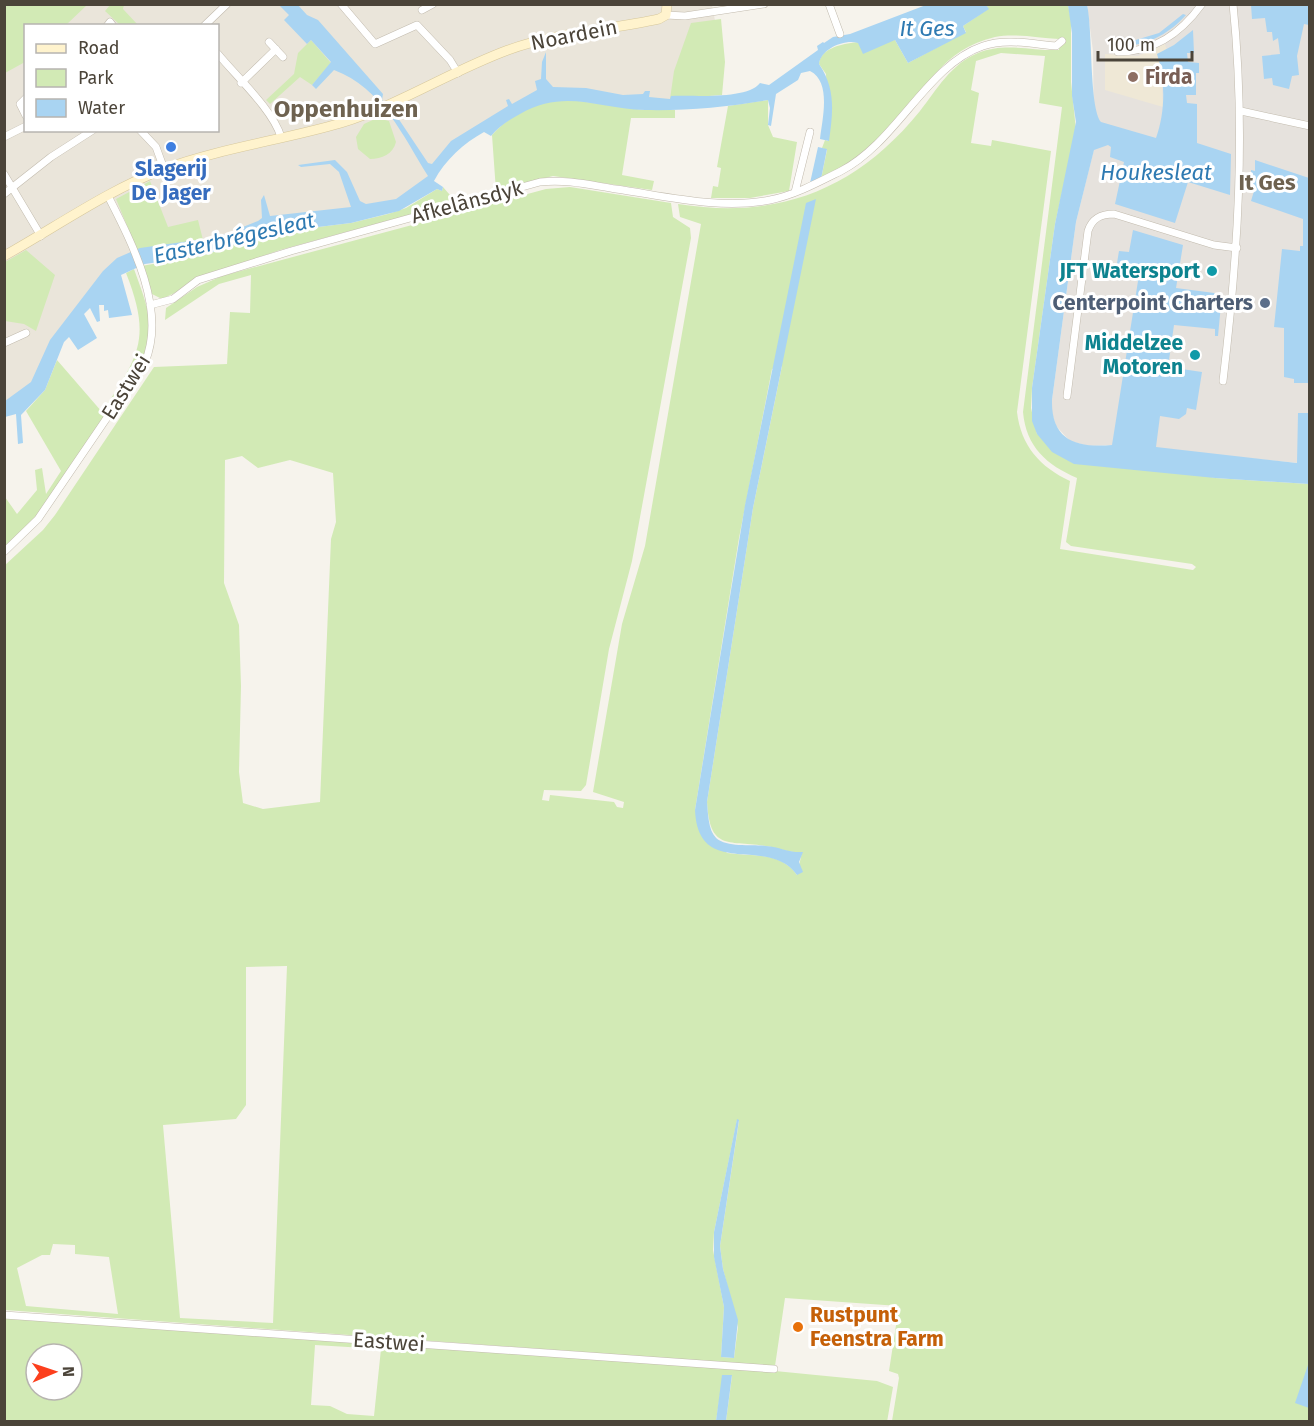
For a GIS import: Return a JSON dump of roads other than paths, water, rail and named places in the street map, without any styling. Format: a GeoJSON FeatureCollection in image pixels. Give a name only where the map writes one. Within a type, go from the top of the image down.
{"type":"FeatureCollection","features":[{"type":"Feature","properties":{"kind":"street"},"geometry":{"type":"LineString","coordinates":[[206,24],[227,4]]}},
{"type":"Feature","properties":{"kind":"street"},"geometry":{"type":"LineString","coordinates":[[340,4],[375,44],[417,25],[450,60],[458,73]]}},
{"type":"Feature","properties":{"kind":"street"},"geometry":{"type":"LineString","coordinates":[[422,10],[433,4]]}},
{"type":"Feature","properties":{"kind":"street"},"geometry":{"type":"LineString","coordinates":[[666,15],[667,4]]}},
{"type":"Feature","properties":{"kind":"street","name":"Noardein"},"geometry":{"type":"LineString","coordinates":[[4,256],[108,196],[164,169],[341,122],[379,109],[508,50],[535,41],[653,20],[666,15],[686,16],[764,4]]}},
{"type":"Feature","properties":{"kind":"street"},"geometry":{"type":"LineString","coordinates":[[829,4],[840,34]]}},
{"type":"Feature","properties":{"kind":"street"},"geometry":{"type":"LineString","coordinates":[[1118,52],[1143,49],[1164,40],[1188,23],[1202,4]]}},
{"type":"Feature","properties":{"kind":"street"},"geometry":{"type":"LineString","coordinates":[[1223,381],[1237,248],[1240,111],[1233,4]]}},
{"type":"Feature","properties":{"kind":"street","name":"Afkelânsdyk"},"geometry":{"type":"LineString","coordinates":[[150,305],[173,299],[198,280],[270,257],[540,182],[574,181],[735,204],[770,200],[795,192],[844,169],[872,149],[955,60],[984,45],[1006,42],[1056,46],[1062,41]]}},
{"type":"Feature","properties":{"kind":"street"},"geometry":{"type":"LineString","coordinates":[[269,42],[283,57]]}},
{"type":"Feature","properties":{"kind":"street"},"geometry":{"type":"LineString","coordinates":[[241,83],[276,49]]}},
{"type":"Feature","properties":{"kind":"street"},"geometry":{"type":"LineString","coordinates":[[219,55],[261,105],[281,137]]}},
{"type":"Feature","properties":{"kind":"street"},"geometry":{"type":"LineString","coordinates":[[1240,111],[1310,126]]}},
{"type":"Feature","properties":{"kind":"street"},"geometry":{"type":"LineString","coordinates":[[4,137],[24,127]]}},
{"type":"Feature","properties":{"kind":"street"},"geometry":{"type":"LineString","coordinates":[[4,194],[14,189],[51,157],[90,132]]}},
{"type":"Feature","properties":{"kind":"street"},"geometry":{"type":"LineString","coordinates":[[142,132],[156,147],[164,169]]}},
{"type":"Feature","properties":{"kind":"street"},"geometry":{"type":"LineString","coordinates":[[795,192],[810,132]]}},
{"type":"Feature","properties":{"kind":"street"},"geometry":{"type":"LineString","coordinates":[[4,174],[40,236]]}},
{"type":"Feature","properties":{"kind":"street","name":"Eastwei"},"geometry":{"type":"LineString","coordinates":[[4,552],[38,519],[145,362],[152,346],[150,305],[139,268],[108,196]]}},
{"type":"Feature","properties":{"kind":"street"},"geometry":{"type":"LineString","coordinates":[[1067,396],[1088,231],[1095,219],[1101,215],[1114,214],[1214,245],[1237,248]]}},
{"type":"Feature","properties":{"kind":"street"},"geometry":{"type":"LineString","coordinates":[[4,343],[26,333]]}},
{"type":"Feature","properties":{"kind":"street","name":"Eastwei"},"geometry":{"type":"LineString","coordinates":[[4,1315],[774,1369]]}},
{"type":"Feature","properties":{"kind":"water","name":"Easterbrégesleat"},"geometry":{"type":"Polygon","coordinates":[[[279,5],[298,5],[307,15],[318,20],[383,94],[382,100],[390,111],[394,112],[428,163],[432,164],[451,141],[508,106],[506,100],[509,99],[512,104],[537,90],[535,81],[541,79],[542,62],[546,52],[546,79],[553,87],[586,88],[623,95],[643,94],[645,91],[650,91],[649,97],[670,99],[671,96],[732,94],[744,92],[760,83],[769,85],[818,50],[817,46],[833,37],[850,34],[926,5],[986,5],[989,9],[963,26],[966,33],[908,63],[895,40],[863,54],[858,43],[846,42],[834,46],[824,54],[819,64],[831,92],[829,141],[820,139],[824,112],[823,92],[817,76],[810,71],[801,73],[798,80],[776,94],[771,126],[768,125],[770,108],[768,100],[706,108],[660,110],[628,109],[582,102],[552,102],[520,114],[497,129],[491,136],[484,132],[469,141],[449,159],[438,173],[434,181],[443,187],[442,191],[437,189],[399,211],[351,223],[269,233],[201,256],[145,264],[121,275],[132,315],[109,318],[108,310],[104,311],[104,305],[99,305],[100,321],[97,322],[90,308],[84,314],[97,338],[78,350],[69,337],[64,342],[45,390],[21,415],[23,443],[18,444],[16,414],[5,417],[5,401],[31,382],[50,340],[103,271],[117,258],[140,248],[218,237],[258,221],[262,218],[261,200],[264,195],[270,216],[351,207],[339,172],[330,164],[301,167],[298,165],[335,160],[347,172],[360,201],[366,204],[396,199],[428,176],[390,115],[378,101],[351,78],[334,70],[316,89],[312,85],[331,62],[311,40],[307,44],[284,20],[289,15],[279,5]]]}},
{"type":"Feature","properties":{"kind":"water","name":"Houkesleat"},"geometry":{"type":"Polygon","coordinates":[[[1068,5],[1087,5],[1093,85],[1097,114],[1101,122],[1156,138],[1163,97],[1162,75],[1157,54],[1174,45],[1193,30],[1194,53],[1187,53],[1188,62],[1199,63],[1199,73],[1196,73],[1196,95],[1186,95],[1187,103],[1197,104],[1197,143],[1231,154],[1230,195],[1188,182],[1175,223],[1115,204],[1124,162],[1110,157],[1111,147],[1108,145],[1094,150],[1076,222],[1052,400],[1056,425],[1068,439],[1077,443],[1112,445],[1138,281],[1121,278],[1122,270],[1116,269],[1119,251],[1129,252],[1133,230],[1183,245],[1176,288],[1222,294],[1218,336],[1215,336],[1215,329],[1174,325],[1168,367],[1202,372],[1196,410],[1187,408],[1186,414],[1179,419],[1160,416],[1156,447],[1297,463],[1298,413],[1309,413],[1309,484],[1215,478],[1074,464],[1052,452],[1037,434],[1032,421],[1032,388],[1055,224],[1076,122],[1072,96],[1072,33],[1068,5]]]}},
{"type":"Feature","properties":{"kind":"water"},"geometry":{"type":"Polygon","coordinates":[[[1251,5],[1309,5],[1309,25],[1304,24],[1297,56],[1299,75],[1292,76],[1289,89],[1273,85],[1272,78],[1264,79],[1262,56],[1280,54],[1278,38],[1273,41],[1272,32],[1267,32],[1265,18],[1252,19],[1251,5]]]}},
{"type":"Feature","properties":{"kind":"water"},"geometry":{"type":"Polygon","coordinates":[[[1183,14],[1186,15],[1180,22],[1148,42],[1120,45],[1127,38],[1129,42],[1159,33],[1183,14]]]}},
{"type":"Feature","properties":{"kind":"water"},"geometry":{"type":"Polygon","coordinates":[[[818,147],[827,149],[821,179],[810,183],[818,147]]]}},
{"type":"Feature","properties":{"kind":"water"},"geometry":{"type":"Polygon","coordinates":[[[1255,160],[1309,178],[1309,383],[1294,383],[1294,379],[1284,377],[1284,328],[1274,327],[1282,249],[1300,251],[1300,246],[1303,246],[1303,219],[1251,201],[1254,191],[1251,190],[1251,170],[1255,171],[1255,160]]]}},
{"type":"Feature","properties":{"kind":"water"},"geometry":{"type":"Polygon","coordinates":[[[816,199],[753,508],[707,802],[710,826],[716,838],[733,844],[803,852],[799,862],[803,872],[797,875],[784,863],[769,858],[721,851],[708,844],[699,831],[695,810],[745,505],[806,203],[816,199]]]}},
{"type":"Feature","properties":{"kind":"water"},"geometry":{"type":"Polygon","coordinates":[[[737,1119],[739,1120],[720,1246],[723,1269],[738,1320],[734,1358],[721,1357],[724,1307],[714,1257],[714,1232],[737,1119]]]}},
{"type":"Feature","properties":{"kind":"water"},"geometry":{"type":"Polygon","coordinates":[[[1310,1362],[1309,1408],[1295,1403],[1310,1362]]]}},
{"type":"Feature","properties":{"kind":"water"},"geometry":{"type":"Polygon","coordinates":[[[722,1375],[732,1375],[726,1421],[716,1421],[722,1375]]]}},
{"type":"Feature","properties":{"kind":"place","name":"Firda"},"geometry":{"type":"Point","coordinates":[1133,77]}},
{"type":"Feature","properties":{"kind":"place","name":"Slagerij De Jager"},"geometry":{"type":"Point","coordinates":[171,147]}},
{"type":"Feature","properties":{"kind":"place","name":"JFT Watersport"},"geometry":{"type":"Point","coordinates":[1212,271]}},
{"type":"Feature","properties":{"kind":"place","name":"Centerpoint Charters"},"geometry":{"type":"Point","coordinates":[1265,303]}},
{"type":"Feature","properties":{"kind":"place","name":"Middelzee Motoren"},"geometry":{"type":"Point","coordinates":[1195,355]}},
{"type":"Feature","properties":{"kind":"place","name":"Rustpunt Feenstra Farm"},"geometry":{"type":"Point","coordinates":[798,1327]}},
{"type":"Feature","properties":{"kind":"district","name":"Oppenhuizen"},"geometry":{"type":"Point","coordinates":[346,109]}},
{"type":"Feature","properties":{"kind":"district","name":"It Ges"},"geometry":{"type":"Point","coordinates":[1267,182]}}]}
